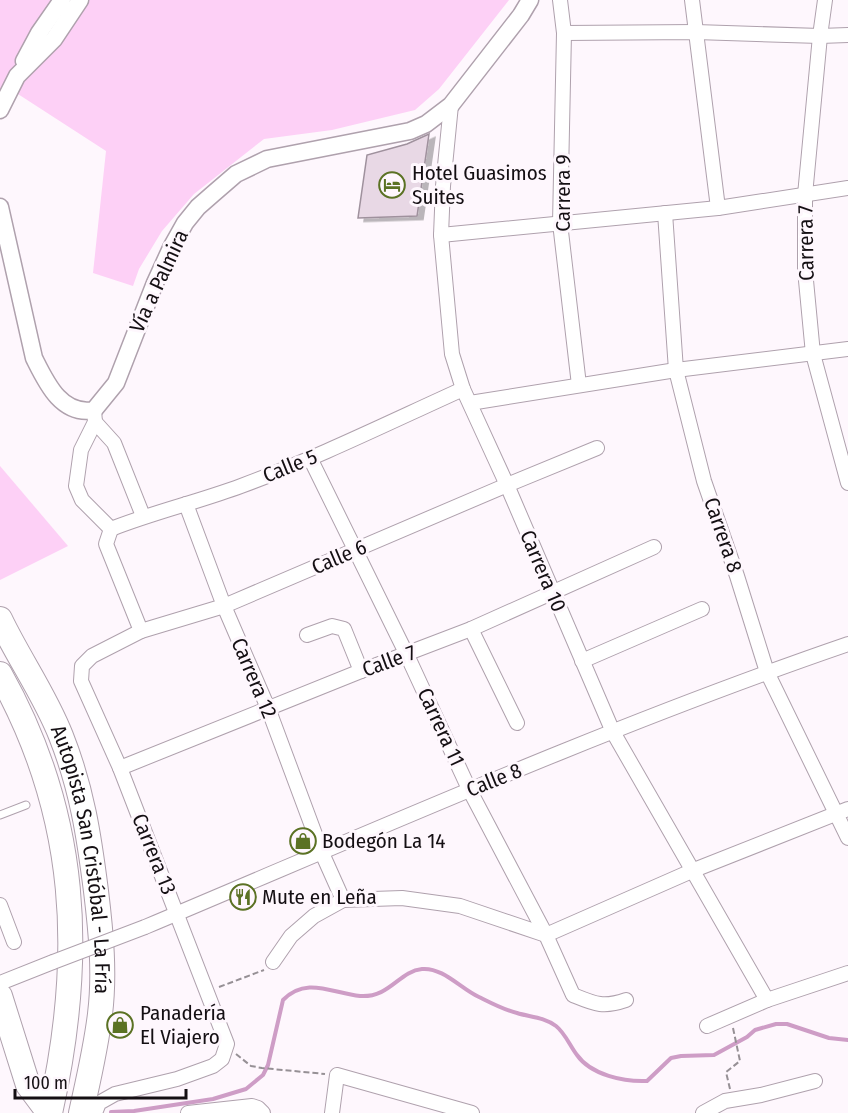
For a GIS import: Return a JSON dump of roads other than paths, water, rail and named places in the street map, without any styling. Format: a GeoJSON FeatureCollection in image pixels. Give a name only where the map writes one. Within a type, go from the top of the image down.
{"type":"FeatureCollection","features":[{"type":"Feature","properties":{"kind":"highway","name":"Autopista San Cristóbal - La Fría"},"geometry":{"type":"LineString","coordinates":[[0,619],[43,696],[56,725],[74,769],[84,807],[99,913],[102,976],[100,1014],[81,1113]]}},
{"type":"Feature","properties":{"kind":"highway","name":"Autopista San Cristóbal - La Fría"},"geometry":{"type":"LineString","coordinates":[[0,674],[38,757],[51,794],[61,834],[69,892],[71,975],[66,1023],[49,1113]]}},
{"type":"Feature","properties":{"kind":"highway"},"geometry":{"type":"LineString","coordinates":[[0,996],[28,1085],[49,1113]]}},
{"type":"Feature","properties":{"kind":"street"},"geometry":{"type":"LineString","coordinates":[[0,110],[39,33],[62,0]]}},
{"type":"Feature","properties":{"kind":"street"},"geometry":{"type":"LineString","coordinates":[[17,76],[54,39],[80,0]]}},
{"type":"Feature","properties":{"kind":"street","name":"Vía a Palmira"},"geometry":{"type":"LineString","coordinates":[[94,416],[116,383],[171,248],[185,223],[198,207],[236,174],[267,159],[410,131],[426,123],[451,105],[521,15],[530,0]]}},
{"type":"Feature","properties":{"kind":"street","name":"Carrera 9"},"geometry":{"type":"LineString","coordinates":[[560,0],[564,33],[560,223],[579,385]]}},
{"type":"Feature","properties":{"kind":"street"},"geometry":{"type":"LineString","coordinates":[[692,0],[718,208]]}},
{"type":"Feature","properties":{"kind":"street","name":"Carrera 7"},"geometry":{"type":"LineString","coordinates":[[825,0],[805,195],[805,270],[813,354],[848,483]]}},
{"type":"Feature","properties":{"kind":"street"},"geometry":{"type":"LineString","coordinates":[[564,33],[696,32],[848,35]]}},
{"type":"Feature","properties":{"kind":"street","name":"Carrera 10"},"geometry":{"type":"LineString","coordinates":[[451,105],[441,235],[452,354],[463,388],[613,732],[767,1000]]}},
{"type":"Feature","properties":{"kind":"street"},"geometry":{"type":"LineString","coordinates":[[441,235],[718,208],[848,189]]}},
{"type":"Feature","properties":{"kind":"street"},"geometry":{"type":"LineString","coordinates":[[0,207],[34,358],[45,380],[62,403],[94,416],[114,443],[143,516]]}},
{"type":"Feature","properties":{"kind":"street","name":"Carrera 8"},"geometry":{"type":"LineString","coordinates":[[665,213],[676,370],[704,481],[767,672],[841,812],[848,838]]}},
{"type":"Feature","properties":{"kind":"street"},"geometry":{"type":"LineString","coordinates":[[470,403],[676,370],[848,349]]}},
{"type":"Feature","properties":{"kind":"street","name":"Calle 5"},"geometry":{"type":"LineString","coordinates":[[111,529],[143,516],[241,486],[310,458],[463,388]]}},
{"type":"Feature","properties":{"kind":"street"},"geometry":{"type":"LineString","coordinates":[[94,416],[81,450],[76,486],[82,500],[111,529],[106,544],[141,631]]}},
{"type":"Feature","properties":{"kind":"street","name":"Calle 6"},"geometry":{"type":"LineString","coordinates":[[82,666],[92,656],[141,631],[224,606],[597,448]]}},
{"type":"Feature","properties":{"kind":"street","name":"Carrera 11"},"geometry":{"type":"LineString","coordinates":[[310,458],[407,655],[469,789],[546,935],[573,995],[609,1006],[626,1000]]}},
{"type":"Feature","properties":{"kind":"street","name":"Carrera 12"},"geometry":{"type":"LineString","coordinates":[[186,504],[224,606],[268,708],[321,853],[343,900]]}},
{"type":"Feature","properties":{"kind":"street","name":"Calle 7"},"geometry":{"type":"LineString","coordinates":[[120,768],[361,670],[407,655],[471,629],[654,547]]}},
{"type":"Feature","properties":{"kind":"street"},"geometry":{"type":"LineString","coordinates":[[582,661],[702,609]]}},
{"type":"Feature","properties":{"kind":"street"},"geometry":{"type":"LineString","coordinates":[[307,636],[332,626],[344,629],[361,670]]}},
{"type":"Feature","properties":{"kind":"street"},"geometry":{"type":"LineString","coordinates":[[471,629],[517,723]]}},
{"type":"Feature","properties":{"kind":"street","name":"Calle 8"},"geometry":{"type":"LineString","coordinates":[[0,983],[178,914],[469,789],[767,672],[848,644]]}},
{"type":"Feature","properties":{"kind":"street","name":"Carrera 13"},"geometry":{"type":"LineString","coordinates":[[82,666],[81,681],[120,768],[227,1044],[222,1059],[213,1066],[177,1079],[115,1094],[99,1103],[95,1113]]}},
{"type":"Feature","properties":{"kind":"street"},"geometry":{"type":"LineString","coordinates":[[273,962],[291,936],[314,916],[343,900],[402,898],[460,906],[546,935],[694,870],[841,812]]}},
{"type":"Feature","properties":{"kind":"street"},"geometry":{"type":"LineString","coordinates":[[0,905],[14,942]]}},
{"type":"Feature","properties":{"kind":"street"},"geometry":{"type":"LineString","coordinates":[[707,1026],[767,1000],[848,973]]}},
{"type":"Feature","properties":{"kind":"street"},"geometry":{"type":"LineString","coordinates":[[332,1113],[337,1075],[472,1113]]}},
{"type":"Feature","properties":{"kind":"street"},"geometry":{"type":"LineString","coordinates":[[703,1113],[814,1081]]}},
{"type":"Feature","properties":{"kind":"street"},"geometry":{"type":"LineString","coordinates":[[188,1113],[252,1106],[263,1113]]}},
{"type":"Feature","properties":{"kind":"lane"},"geometry":{"type":"LineString","coordinates":[[0,815],[26,805]]}},
{"type":"Feature","properties":{"kind":"waterway"},"geometry":{"type":"LineString","coordinates":[[111,1112],[134,1111],[213,1099],[246,1089],[263,1075],[268,1065],[283,1000],[292,993],[310,987],[360,996],[370,995],[379,993],[407,974],[422,969],[437,971],[472,993],[502,1008],[551,1023],[559,1029],[577,1055],[591,1068],[609,1076],[628,1080],[647,1081],[671,1058],[714,1055],[747,1037],[755,1030],[776,1024],[787,1024],[829,1038],[848,1040]]}},
{"type":"Feature","properties":{"kind":"place","name":"Hotel Guasimos Suites"},"geometry":{"type":"Point","coordinates":[392,185]}},
{"type":"Feature","properties":{"kind":"place","name":"Bodegón La 14"},"geometry":{"type":"Point","coordinates":[303,841]}},
{"type":"Feature","properties":{"kind":"place","name":"Mute en Leña"},"geometry":{"type":"Point","coordinates":[243,897]}},
{"type":"Feature","properties":{"kind":"place","name":"Panadería El Viajero"},"geometry":{"type":"Point","coordinates":[120,1025]}}]}
